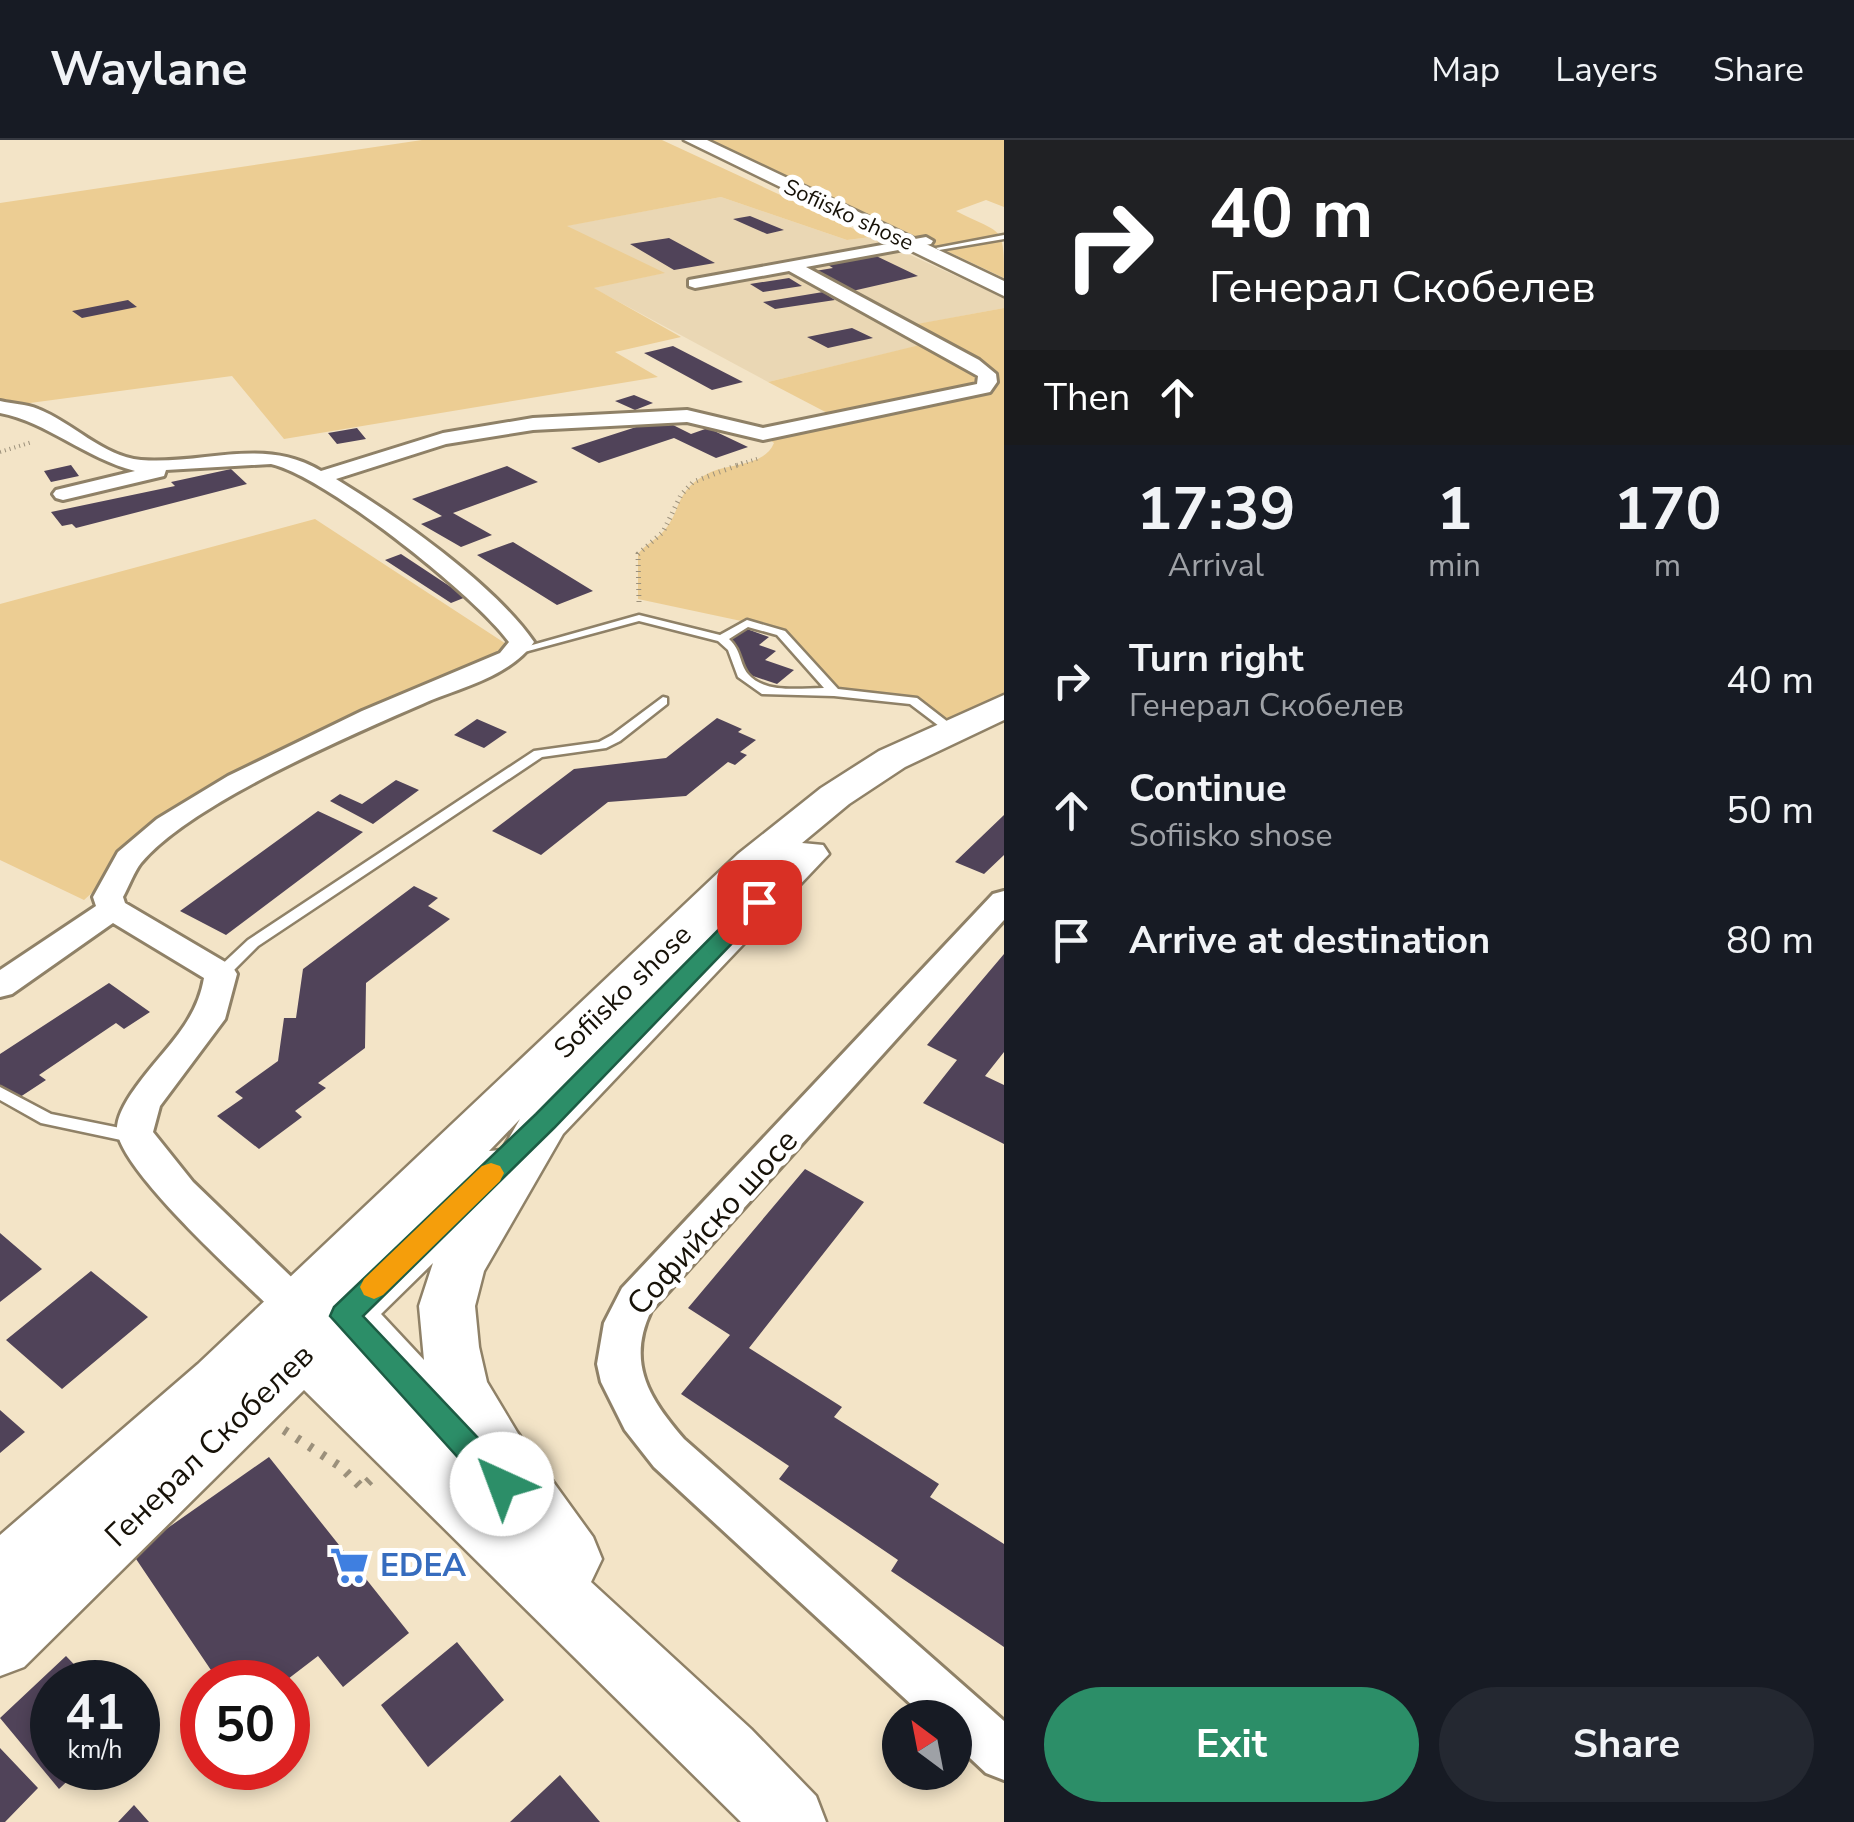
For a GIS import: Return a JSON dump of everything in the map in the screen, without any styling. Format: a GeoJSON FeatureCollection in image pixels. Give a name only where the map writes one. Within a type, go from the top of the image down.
{"type":"FeatureCollection","features":[{"type":"Feature","properties":{"kind":"main road","name":"Sofiisko shose"},"geometry":{"type":"LineString","coordinates":[[693,140],[1004,278]]}},
{"type":"Feature","properties":{"kind":"main road","name":"Sofiisko shose"},"geometry":{"type":"LineString","coordinates":[[711,140],[925,244],[1004,289]]}},
{"type":"Feature","properties":{"kind":"main road","name":"Sofiisko shose"},"geometry":{"type":"LineString","coordinates":[[308,1318],[753,864],[835,796],[892,759],[950,728],[1004,706]]}},
{"type":"Feature","properties":{"kind":"main road","name":"Sofiisko shose"},"geometry":{"type":"LineString","coordinates":[[570,1559],[496,1452],[460,1389],[450,1346],[447,1306],[458,1267],[474,1236],[545,1121],[768,892],[837,830],[909,778],[1004,730]]}},
{"type":"Feature","properties":{"kind":"main road","name":"Генерал Скобелев"},"geometry":{"type":"LineString","coordinates":[[0,1577],[545,1121]]}},
{"type":"Feature","properties":{"kind":"main road","name":"Генерал Скобелев"},"geometry":{"type":"LineString","coordinates":[[0,1643],[308,1318]]}},
{"type":"Feature","properties":{"kind":"main road"},"geometry":{"type":"LineString","coordinates":[[308,1318],[570,1559],[726,1754]]}},
{"type":"Feature","properties":{"kind":"main road"},"geometry":{"type":"LineString","coordinates":[[308,1318],[790,1822]]}},
{"type":"Feature","properties":{"kind":"street"},"geometry":{"type":"LineString","coordinates":[[695,283],[925,244]]}},
{"type":"Feature","properties":{"kind":"street"},"geometry":{"type":"LineString","coordinates":[[322,477],[443,439],[533,424],[687,416],[763,434],[983,388],[988,382],[987,374],[973,364],[790,265]]}},
{"type":"Feature","properties":{"kind":"street"},"geometry":{"type":"LineString","coordinates":[[0,407],[32,414],[116,460],[140,466],[272,458],[322,477],[500,612],[522,642],[518,651],[254,774],[168,825],[128,859],[108,897],[112,909],[222,974],[210,1023],[159,1081],[136,1116],[135,1137],[156,1167],[308,1318]]}},
{"type":"Feature","properties":{"kind":"street"},"geometry":{"type":"LineString","coordinates":[[62,494],[175,466]]}},
{"type":"Feature","properties":{"kind":"street","name":"Софийско шосе"},"geometry":{"type":"LineString","coordinates":[[1004,902],[636,1300],[623,1323],[616,1353],[622,1388],[640,1420],[669,1453],[1004,1755]]}},
{"type":"Feature","properties":{"kind":"street"},"geometry":{"type":"LineString","coordinates":[[0,986],[112,909]]}},
{"type":"Feature","properties":{"kind":"lane"},"geometry":{"type":"LineString","coordinates":[[925,244],[1004,237]]}},
{"type":"Feature","properties":{"kind":"lane"},"geometry":{"type":"LineString","coordinates":[[518,651],[639,618],[722,640],[733,649],[742,675],[766,692],[834,692],[913,702],[950,728]]}},
{"type":"Feature","properties":{"kind":"lane"},"geometry":{"type":"LineString","coordinates":[[722,640],[748,623],[781,633],[834,692]]}},
{"type":"Feature","properties":{"kind":"lane"},"geometry":{"type":"LineString","coordinates":[[222,974],[254,943],[538,754],[602,745],[663,701]]}},
{"type":"Feature","properties":{"kind":"lane"},"geometry":{"type":"LineString","coordinates":[[0,1092],[47,1119],[135,1137]]}},
{"type":"Feature","properties":{"kind":"path"},"geometry":{"type":"LineString","coordinates":[[639,618],[638,554],[663,532],[693,482],[714,470],[762,458],[772,450],[774,443],[763,434]]}},
{"type":"Feature","properties":{"kind":"shaded area"},"geometry":{"type":"Polygon","coordinates":[[[422,140],[662,140],[871,237],[847,240],[721,197],[567,226],[665,273],[594,288],[681,337],[615,352],[658,377],[284,439],[232,376],[0,407],[0,203],[422,140]]]}},
{"type":"Feature","properties":{"kind":"shaded area"},"geometry":{"type":"Polygon","coordinates":[[[711,140],[1004,140],[1004,207],[986,200],[956,211],[997,233],[1003,248],[1004,278],[711,140]]]}},
{"type":"Feature","properties":{"kind":"shaded area"},"geometry":{"type":"Polygon","coordinates":[[[721,197],[847,240],[871,237],[1004,298],[1004,308],[908,326],[934,342],[768,382],[593,288],[663,273],[565,226],[721,197]]]}},
{"type":"Feature","properties":{"kind":"shaded area"},"geometry":{"type":"Polygon","coordinates":[[[1004,308],[1004,706],[951,729],[913,701],[834,692],[781,633],[638,599],[638,554],[669,525],[690,486],[711,472],[763,456],[774,443],[763,434],[835,417],[768,382],[932,342],[906,326],[1004,308]]]}},
{"type":"Feature","properties":{"kind":"shaded area"},"geometry":{"type":"Polygon","coordinates":[[[315,519],[517,651],[167,825],[84,900],[0,860],[0,604],[315,519]]]}},
{"type":"Feature","properties":{"kind":"building"},"geometry":{"type":"Polygon","coordinates":[[[750,216],[784,230],[767,234],[733,219],[750,216]]]}},
{"type":"Feature","properties":{"kind":"building"},"geometry":{"type":"Polygon","coordinates":[[[669,238],[715,263],[674,270],[630,244],[669,238]]]}},
{"type":"Feature","properties":{"kind":"building"},"geometry":{"type":"Polygon","coordinates":[[[872,254],[918,276],[848,292],[809,272],[833,268],[823,262],[872,254]]]}},
{"type":"Feature","properties":{"kind":"building"},"geometry":{"type":"Polygon","coordinates":[[[789,278],[802,286],[763,292],[750,284],[789,278]]]}},
{"type":"Feature","properties":{"kind":"building"},"geometry":{"type":"Polygon","coordinates":[[[823,292],[835,300],[775,309],[763,302],[823,292]]]}},
{"type":"Feature","properties":{"kind":"building"},"geometry":{"type":"Polygon","coordinates":[[[128,300],[137,307],[82,318],[72,311],[128,300]]]}},
{"type":"Feature","properties":{"kind":"building"},"geometry":{"type":"Polygon","coordinates":[[[852,328],[873,338],[828,348],[807,337],[852,328]]]}},
{"type":"Feature","properties":{"kind":"building"},"geometry":{"type":"Polygon","coordinates":[[[673,346],[743,382],[712,390],[644,353],[673,346]]]}},
{"type":"Feature","properties":{"kind":"building"},"geometry":{"type":"Polygon","coordinates":[[[634,395],[653,403],[635,410],[615,401],[634,395]]]}},
{"type":"Feature","properties":{"kind":"building"},"geometry":{"type":"Polygon","coordinates":[[[661,419],[691,434],[708,428],[748,447],[716,458],[674,438],[599,463],[571,448],[661,419]]]}},
{"type":"Feature","properties":{"kind":"building"},"geometry":{"type":"Polygon","coordinates":[[[357,428],[366,439],[337,444],[328,433],[357,428]]]}},
{"type":"Feature","properties":{"kind":"building"},"geometry":{"type":"Polygon","coordinates":[[[71,465],[79,476],[51,482],[44,471],[71,465]]]}},
{"type":"Feature","properties":{"kind":"building"},"geometry":{"type":"Polygon","coordinates":[[[507,466],[538,482],[453,513],[492,535],[461,547],[421,524],[442,516],[412,499],[507,466]]]}},
{"type":"Feature","properties":{"kind":"building"},"geometry":{"type":"Polygon","coordinates":[[[231,469],[247,484],[76,528],[72,524],[62,526],[51,512],[175,486],[171,482],[231,469]]]}},
{"type":"Feature","properties":{"kind":"building"},"geometry":{"type":"Polygon","coordinates":[[[513,542],[593,591],[557,605],[477,555],[513,542]]]}},
{"type":"Feature","properties":{"kind":"building"},"geometry":{"type":"Polygon","coordinates":[[[401,554],[466,597],[451,603],[385,560],[401,554]]]}},
{"type":"Feature","properties":{"kind":"building"},"geometry":{"type":"Polygon","coordinates":[[[747,629],[769,637],[759,645],[776,651],[765,660],[794,670],[777,684],[747,674],[731,639],[747,629]]]}},
{"type":"Feature","properties":{"kind":"building"},"geometry":{"type":"Polygon","coordinates":[[[717,718],[756,740],[740,752],[747,755],[735,765],[728,762],[686,796],[608,802],[541,855],[492,831],[574,769],[666,758],[717,718]]]}},
{"type":"Feature","properties":{"kind":"building"},"geometry":{"type":"Polygon","coordinates":[[[477,719],[507,732],[484,748],[454,735],[477,719]]]}},
{"type":"Feature","properties":{"kind":"building"},"geometry":{"type":"Polygon","coordinates":[[[396,780],[419,790],[373,824],[330,801],[340,794],[362,804],[396,780]]]}},
{"type":"Feature","properties":{"kind":"building"},"geometry":{"type":"Polygon","coordinates":[[[318,811],[363,832],[226,935],[180,911],[318,811]]]}},
{"type":"Feature","properties":{"kind":"building"},"geometry":{"type":"Polygon","coordinates":[[[1004,815],[1004,855],[984,874],[955,862],[1004,815]]]}},
{"type":"Feature","properties":{"kind":"building"},"geometry":{"type":"Polygon","coordinates":[[[414,886],[438,898],[428,906],[450,919],[366,983],[365,1048],[318,1083],[326,1088],[295,1111],[302,1117],[259,1149],[217,1116],[243,1098],[235,1092],[278,1061],[284,1018],[296,1018],[303,969],[414,886]]]}},
{"type":"Feature","properties":{"kind":"building"},"geometry":{"type":"Polygon","coordinates":[[[1004,954],[1004,1052],[985,1076],[1004,1085],[1004,1144],[923,1103],[957,1060],[927,1045],[1004,954]]]}},
{"type":"Feature","properties":{"kind":"building"},"geometry":{"type":"Polygon","coordinates":[[[109,983],[150,1012],[124,1029],[116,1023],[39,1075],[46,1080],[17,1099],[0,1086],[0,1054],[109,983]]]}},
{"type":"Feature","properties":{"kind":"building"},"geometry":{"type":"Polygon","coordinates":[[[805,1169],[864,1202],[749,1348],[842,1407],[834,1417],[939,1484],[930,1497],[1004,1544],[1004,1647],[891,1571],[898,1560],[779,1479],[789,1466],[681,1394],[730,1335],[688,1308],[805,1169]]]}},
{"type":"Feature","properties":{"kind":"building"},"geometry":{"type":"Polygon","coordinates":[[[0,1233],[42,1269],[0,1302],[0,1233]]]}},
{"type":"Feature","properties":{"kind":"building"},"geometry":{"type":"Polygon","coordinates":[[[91,1271],[148,1317],[62,1389],[6,1340],[91,1271]]]}},
{"type":"Feature","properties":{"kind":"building"},"geometry":{"type":"Polygon","coordinates":[[[0,1410],[25,1432],[0,1453],[0,1410]]]}},
{"type":"Feature","properties":{"kind":"building"},"geometry":{"type":"Polygon","coordinates":[[[269,1457],[409,1633],[343,1687],[318,1656],[310,1662],[204,1660],[132,1553],[269,1457]]]}},
{"type":"Feature","properties":{"kind":"building"},"geometry":{"type":"Polygon","coordinates":[[[457,1642],[504,1700],[428,1767],[381,1705],[457,1642]]]}},
{"type":"Feature","properties":{"kind":"building"},"geometry":{"type":"Polygon","coordinates":[[[30,1690],[30,1754],[0,1718],[30,1690]]]}},
{"type":"Feature","properties":{"kind":"building"},"geometry":{"type":"Polygon","coordinates":[[[0,1748],[30,1780],[30,1790],[36,1790],[5,1822],[0,1822],[0,1748]]]}},
{"type":"Feature","properties":{"kind":"building"},"geometry":{"type":"Polygon","coordinates":[[[560,1775],[600,1822],[510,1822],[560,1775]]]}},
{"type":"Feature","properties":{"kind":"building"},"geometry":{"type":"Polygon","coordinates":[[[134,1805],[149,1822],[118,1822],[134,1805]]]}},
{"type":"Feature","properties":{"kind":"slow traffic"},"geometry":{"type":"LineString","coordinates":[[374,1287],[491,1173]]}},
{"type":"Feature","properties":{"kind":"place","name":"EDEA"},"geometry":{"type":"Point","coordinates":[350,1565]}},
{"type":"Feature","properties":{"kind":"route"},"geometry":{"type":"LineString","coordinates":[[502,1484],[344,1316],[545,1121],[759,902]]}}]}
